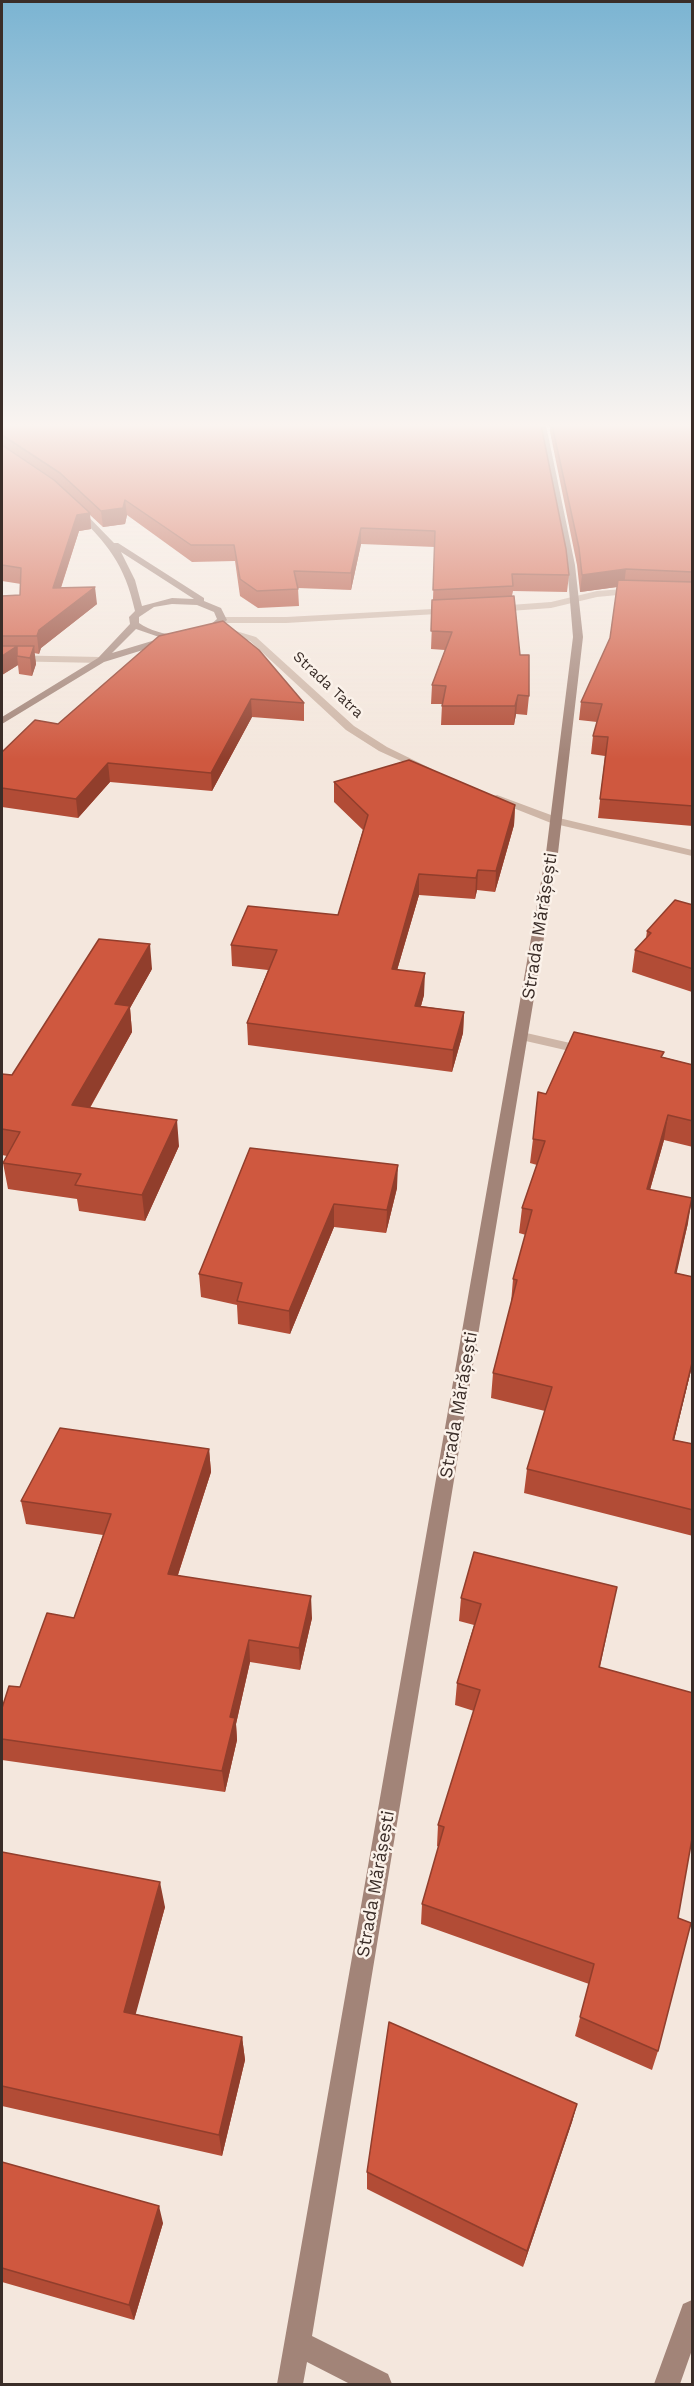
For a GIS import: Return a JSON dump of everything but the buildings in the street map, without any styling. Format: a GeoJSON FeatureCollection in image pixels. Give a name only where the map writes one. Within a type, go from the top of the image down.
{"type":"FeatureCollection","features":[{"type":"Feature","properties":{"kind":"main road"},"geometry":{"type":"LineString","coordinates":[[2,721],[101,660],[180,636],[205,632],[218,624],[218,610],[104,536]]}},
{"type":"Feature","properties":{"kind":"main road","name":"Strada Mărășești"},"geometry":{"type":"LineString","coordinates":[[290,2385],[552,853],[578,637],[571,566],[565,536]]}},
{"type":"Feature","properties":{"kind":"main road"},"geometry":{"type":"LineString","coordinates":[[109,541],[132,578],[139,611]]}},
{"type":"Feature","properties":{"kind":"main road"},"geometry":{"type":"LineString","coordinates":[[135,624],[134,617],[139,611],[159,603],[198,602],[209,605]]}},
{"type":"Feature","properties":{"kind":"main road"},"geometry":{"type":"LineString","coordinates":[[135,624],[151,633],[180,636]]}},
{"type":"Feature","properties":{"kind":"main road"},"geometry":{"type":"LineString","coordinates":[[101,660],[135,624]]}},
{"type":"Feature","properties":{"kind":"main road"},"geometry":{"type":"LineString","coordinates":[[667,2385],[693,2313]]}},
{"type":"Feature","properties":{"kind":"main road"},"geometry":{"type":"LineString","coordinates":[[297,2343],[378,2385]]}},
{"type":"Feature","properties":{"kind":"street"},"geometry":{"type":"LineString","coordinates":[[484,610],[551,605],[597,594],[642,591]]}},
{"type":"Feature","properties":{"kind":"street"},"geometry":{"type":"LineString","coordinates":[[218,624],[461,611]]}},
{"type":"Feature","properties":{"kind":"street","name":"Strada Tatra"},"geometry":{"type":"LineString","coordinates":[[218,624],[254,639],[350,728],[383,749],[433,771]]}},
{"type":"Feature","properties":{"kind":"street"},"geometry":{"type":"LineString","coordinates":[[2,658],[101,660]]}},
{"type":"Feature","properties":{"kind":"street"},"geometry":{"type":"LineString","coordinates":[[483,793],[555,821],[693,853]]}},
{"type":"Feature","properties":{"kind":"street"},"geometry":{"type":"LineString","coordinates":[[522,1036],[602,1054]]}}]}
